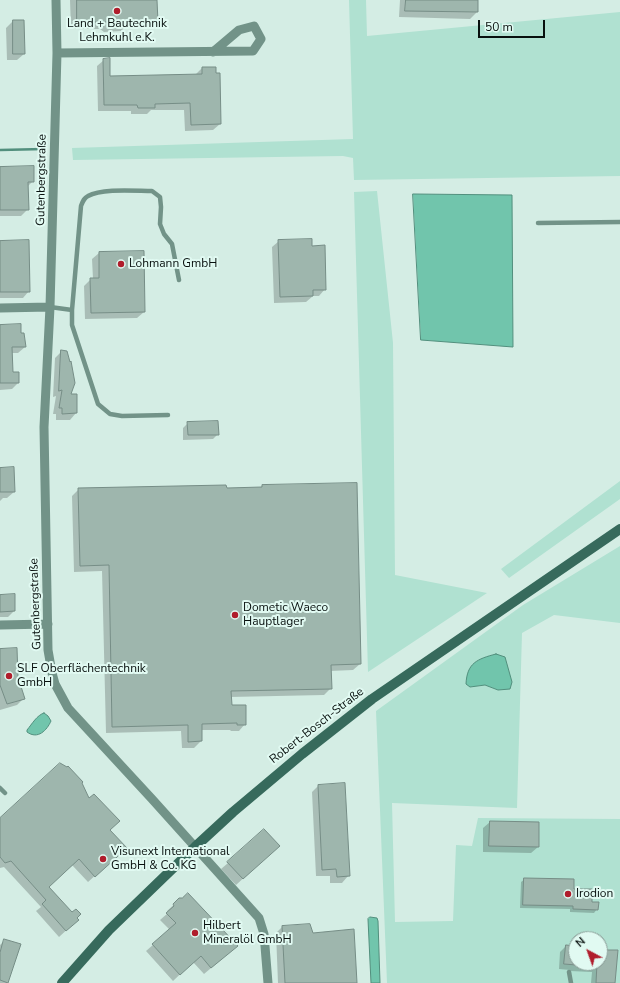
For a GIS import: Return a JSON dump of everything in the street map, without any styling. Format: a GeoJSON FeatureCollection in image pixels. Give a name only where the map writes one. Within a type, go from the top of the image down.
{"type":"FeatureCollection","features":[{"type":"Feature","properties":{"kind":"street","name":"Gutenbergstraße"},"geometry":{"type":"LineString","coordinates":[[56,0],[57,53],[50,307],[44,434],[48,650],[52,673],[60,696],[68,708],[259,918],[264,934],[268,983]]}},
{"type":"Feature","properties":{"kind":"street"},"geometry":{"type":"LineString","coordinates":[[57,53],[253,52],[261,39],[254,26],[239,30],[213,52]]}},
{"type":"Feature","properties":{"kind":"street"},"geometry":{"type":"LineString","coordinates":[[0,308],[50,307]]}},
{"type":"Feature","properties":{"kind":"street","name":"Robert-Bosch-Straße"},"geometry":{"type":"LineString","coordinates":[[62,983],[115,925],[195,847],[275,776],[372,699],[620,529]]}},
{"type":"Feature","properties":{"kind":"street"},"geometry":{"type":"LineString","coordinates":[[0,625],[48,624]]}},
{"type":"Feature","properties":{"kind":"lane"},"geometry":{"type":"LineString","coordinates":[[168,415],[122,416],[110,414],[98,404],[72,325],[81,206],[84,199],[101,191],[152,191],[160,197],[160,224],[164,234],[172,244],[179,280]]}},
{"type":"Feature","properties":{"kind":"lane"},"geometry":{"type":"LineString","coordinates":[[538,223],[620,222]]}},
{"type":"Feature","properties":{"kind":"lane"},"geometry":{"type":"LineString","coordinates":[[50,307],[72,310]]}},
{"type":"Feature","properties":{"kind":"lane"},"geometry":{"type":"LineString","coordinates":[[0,788],[5,793]]}},
{"type":"Feature","properties":{"kind":"lane"},"geometry":{"type":"LineString","coordinates":[[569,972],[571,983]]}},
{"type":"Feature","properties":{"kind":"shaded area"},"geometry":{"type":"Polygon","coordinates":[[[349,0],[366,0],[367,36],[620,12],[620,176],[354,180],[353,158],[343,156],[73,160],[72,148],[353,139],[349,0]]]}},
{"type":"Feature","properties":{"kind":"shaded area"},"geometry":{"type":"Polygon","coordinates":[[[377,191],[393,343],[395,575],[487,593],[368,672],[354,192],[377,191]]]}},
{"type":"Feature","properties":{"kind":"shaded area"},"geometry":{"type":"Polygon","coordinates":[[[413,194],[512,195],[513,347],[421,340],[413,194]]]}},
{"type":"Feature","properties":{"kind":"shaded area"},"geometry":{"type":"Polygon","coordinates":[[[620,481],[620,499],[509,578],[501,569],[620,481]]]}},
{"type":"Feature","properties":{"kind":"shaded area"},"geometry":{"type":"Polygon","coordinates":[[[620,546],[620,623],[554,615],[522,633],[517,808],[392,803],[395,922],[453,921],[456,845],[472,846],[478,818],[620,819],[620,983],[387,983],[376,711],[523,605],[620,546]],[[505,657],[470,687],[485,685],[498,690],[505,657]]]}},
{"type":"Feature","properties":{"kind":"shaded area"},"geometry":{"type":"Polygon","coordinates":[[[496,654],[505,657],[512,682],[510,689],[498,690],[485,685],[470,687],[466,684],[468,671],[474,663],[478,660],[496,654]]]}},
{"type":"Feature","properties":{"kind":"shaded area"},"geometry":{"type":"Polygon","coordinates":[[[44,713],[51,721],[45,731],[35,735],[27,732],[35,720],[44,713]]]}},
{"type":"Feature","properties":{"kind":"shaded area"},"geometry":{"type":"Polygon","coordinates":[[[370,917],[377,918],[378,921],[380,983],[371,983],[368,919],[370,917]]]}},
{"type":"Feature","properties":{"kind":"building","name":"Land + Bautechnik Lehmkuhl e.K."},"geometry":{"type":"Polygon","coordinates":[[[77,0],[157,0],[158,22],[131,22],[128,25],[111,25],[107,22],[77,22],[77,0]]]}},
{"type":"Feature","properties":{"kind":"building"},"geometry":{"type":"Polygon","coordinates":[[[406,0],[478,0],[478,12],[405,11],[406,0]]]}},
{"type":"Feature","properties":{"kind":"building"},"geometry":{"type":"Polygon","coordinates":[[[13,20],[24,20],[25,54],[13,54],[13,20]]]}},
{"type":"Feature","properties":{"kind":"building"},"geometry":{"type":"Polygon","coordinates":[[[110,58],[110,76],[202,74],[202,67],[216,67],[216,73],[220,73],[221,124],[191,125],[190,103],[155,104],[155,108],[138,108],[137,105],[104,105],[103,59],[110,58]]]}},
{"type":"Feature","properties":{"kind":"building"},"geometry":{"type":"Polygon","coordinates":[[[34,166],[34,182],[28,182],[29,210],[0,210],[0,167],[34,166]]]}},
{"type":"Feature","properties":{"kind":"building"},"geometry":{"type":"Polygon","coordinates":[[[312,239],[312,246],[325,245],[326,290],[313,290],[313,296],[280,297],[278,240],[312,239]]]}},
{"type":"Feature","properties":{"kind":"building"},"geometry":{"type":"Polygon","coordinates":[[[29,240],[30,292],[0,292],[0,241],[29,240]]]}},
{"type":"Feature","properties":{"kind":"building"},"geometry":{"type":"Polygon","coordinates":[[[144,251],[145,312],[91,313],[90,278],[99,278],[99,252],[144,251]]]}},
{"type":"Feature","properties":{"kind":"building"},"geometry":{"type":"Polygon","coordinates":[[[21,324],[21,333],[24,333],[26,347],[12,347],[13,372],[19,372],[19,383],[0,383],[0,325],[21,324]]]}},
{"type":"Feature","properties":{"kind":"building"},"geometry":{"type":"Polygon","coordinates":[[[61,350],[67,351],[70,362],[71,361],[75,383],[71,394],[77,394],[77,413],[62,414],[62,408],[59,408],[62,390],[59,391],[61,350]]]}},
{"type":"Feature","properties":{"kind":"building"},"geometry":{"type":"Polygon","coordinates":[[[218,421],[219,435],[188,435],[187,422],[218,421]]]}},
{"type":"Feature","properties":{"kind":"building"},"geometry":{"type":"Polygon","coordinates":[[[14,467],[15,492],[0,492],[0,468],[14,467]]]}},
{"type":"Feature","properties":{"kind":"building","name":"Dometic Waeco Hauptlager"},"geometry":{"type":"Polygon","coordinates":[[[357,483],[361,664],[331,665],[332,689],[231,691],[232,705],[246,705],[246,725],[237,725],[237,723],[202,724],[202,741],[188,742],[188,725],[112,727],[109,565],[80,566],[78,488],[226,485],[227,488],[262,487],[262,485],[357,483]]]}},
{"type":"Feature","properties":{"kind":"building"},"geometry":{"type":"Polygon","coordinates":[[[15,594],[15,611],[0,612],[0,595],[15,594]]]}},
{"type":"Feature","properties":{"kind":"building","name":"SLF Oberflächentechnik GmbH"},"geometry":{"type":"Polygon","coordinates":[[[17,648],[18,677],[25,699],[7,704],[0,685],[0,649],[17,648]]]}},
{"type":"Feature","properties":{"kind":"building"},"geometry":{"type":"Polygon","coordinates":[[[60,763],[67,767],[68,766],[83,782],[82,783],[89,798],[94,794],[120,821],[110,830],[127,848],[95,877],[79,859],[49,887],[72,912],[76,909],[81,914],[77,918],[79,920],[66,931],[42,904],[46,900],[11,861],[5,863],[0,857],[0,818],[60,763]]]}},
{"type":"Feature","properties":{"kind":"building"},"geometry":{"type":"Polygon","coordinates":[[[345,783],[350,876],[337,877],[336,869],[322,870],[318,785],[345,783]]]}},
{"type":"Feature","properties":{"kind":"building"},"geometry":{"type":"Polygon","coordinates":[[[490,821],[539,822],[539,847],[489,846],[490,821]]]}},
{"type":"Feature","properties":{"kind":"building"},"geometry":{"type":"Polygon","coordinates":[[[264,829],[280,846],[243,879],[227,862],[264,829]]]}},
{"type":"Feature","properties":{"kind":"building"},"geometry":{"type":"Polygon","coordinates":[[[524,878],[574,879],[574,889],[592,889],[592,902],[599,902],[598,910],[573,909],[573,906],[523,905],[524,878]]]}},
{"type":"Feature","properties":{"kind":"building","name":"Hilbert Mineralöl GmbH"},"geometry":{"type":"Polygon","coordinates":[[[188,893],[238,946],[211,968],[201,956],[180,975],[152,944],[176,923],[166,913],[174,906],[173,904],[179,898],[182,898],[188,893]]]}},
{"type":"Feature","properties":{"kind":"building"},"geometry":{"type":"Polygon","coordinates":[[[310,924],[313,933],[354,929],[357,983],[285,983],[282,926],[310,924]]]}},
{"type":"Feature","properties":{"kind":"building"},"geometry":{"type":"Polygon","coordinates":[[[4,939],[21,944],[8,983],[0,980],[0,953],[4,939]]]}},
{"type":"Feature","properties":{"kind":"building"},"geometry":{"type":"Polygon","coordinates":[[[566,945],[568,945],[568,964],[564,964],[566,945]]]}},
{"type":"Feature","properties":{"kind":"building"},"geometry":{"type":"Polygon","coordinates":[[[608,950],[618,950],[615,983],[596,983],[597,971],[608,971],[608,950]]]}},
{"type":"Feature","properties":{"kind":"waterway"},"geometry":{"type":"LineString","coordinates":[[0,150],[44,149]]}},
{"type":"Feature","properties":{"kind":"place","name":"Land + Bautechnik Lehmkuhl e.K."},"geometry":{"type":"Point","coordinates":[117,11]}},
{"type":"Feature","properties":{"kind":"place","name":"Lohmann GmbH"},"geometry":{"type":"Point","coordinates":[121,264]}},
{"type":"Feature","properties":{"kind":"place","name":"Dometic Waeco Hauptlager"},"geometry":{"type":"Point","coordinates":[235,615]}},
{"type":"Feature","properties":{"kind":"place","name":"SLF Oberflächentechnik GmbH"},"geometry":{"type":"Point","coordinates":[9,676]}},
{"type":"Feature","properties":{"kind":"place","name":"Visunext International GmbH & Co. KG"},"geometry":{"type":"Point","coordinates":[103,859]}},
{"type":"Feature","properties":{"kind":"place","name":"Irodion"},"geometry":{"type":"Point","coordinates":[568,894]}},
{"type":"Feature","properties":{"kind":"place","name":"Hilbert Mineralöl GmbH"},"geometry":{"type":"Point","coordinates":[195,933]}}]}
